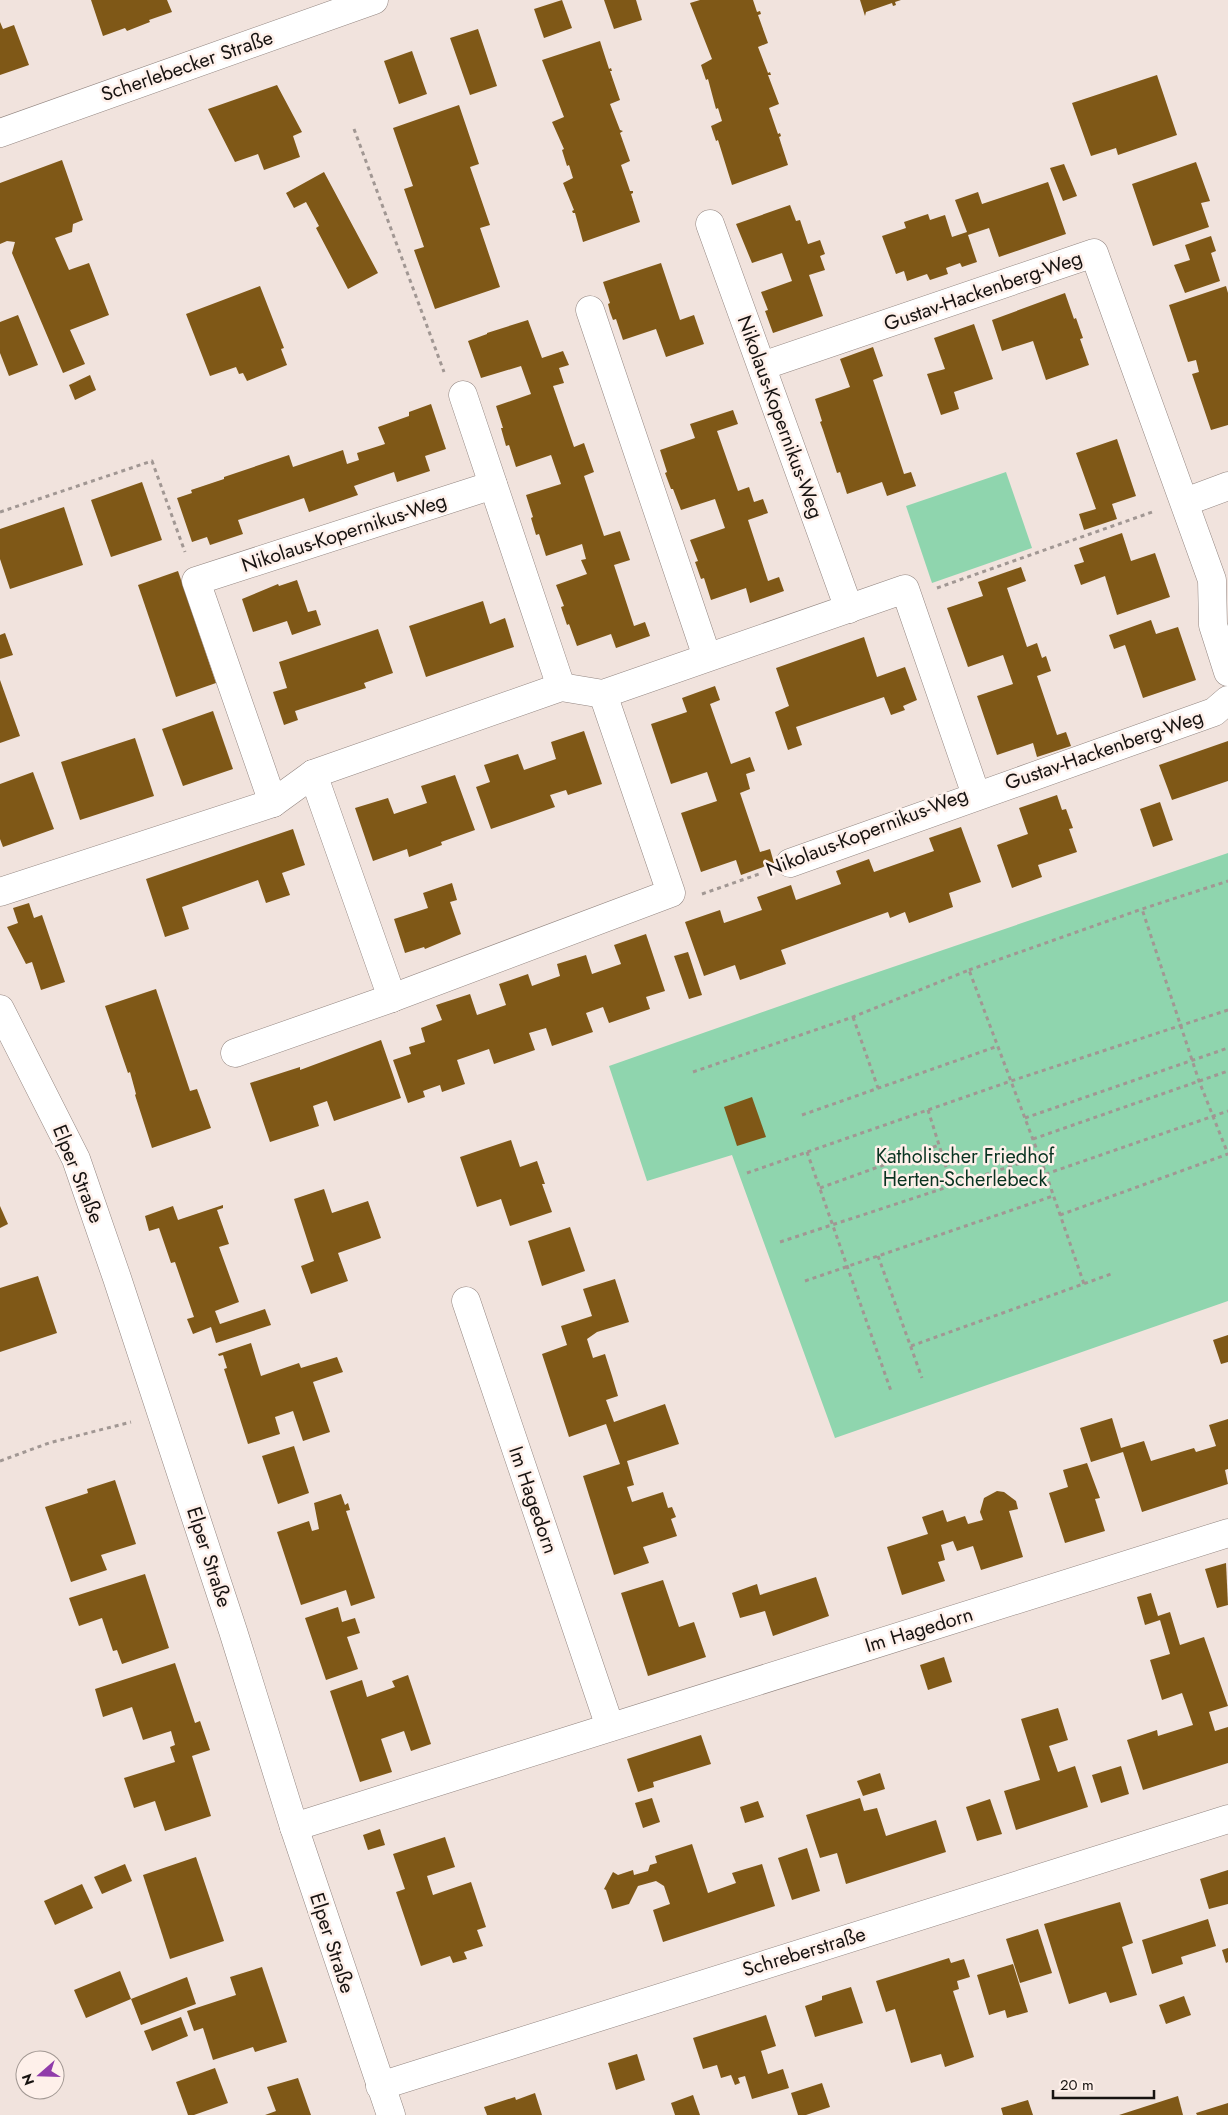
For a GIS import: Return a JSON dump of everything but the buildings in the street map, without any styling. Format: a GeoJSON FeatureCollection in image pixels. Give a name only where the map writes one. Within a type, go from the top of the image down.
{"type":"FeatureCollection","features":[{"type":"Feature","properties":{"kind":"street","name":"Scherlebecker Straße"},"geometry":{"type":"LineString","coordinates":[[0,133],[374,0]]}},
{"type":"Feature","properties":{"kind":"street","name":"Nikolaus-Kopernikus-Weg"},"geometry":{"type":"LineString","coordinates":[[710,224],[849,609]]}},
{"type":"Feature","properties":{"kind":"street","name":"Gustav-Hackenberg-Weg"},"geometry":{"type":"LineString","coordinates":[[762,366],[1094,253],[1212,580],[1213,625],[1228,672]]}},
{"type":"Feature","properties":{"kind":"street"},"geometry":{"type":"LineString","coordinates":[[590,310],[707,658]]}},
{"type":"Feature","properties":{"kind":"street"},"geometry":{"type":"LineString","coordinates":[[454,386],[493,485],[561,688]]}},
{"type":"Feature","properties":{"kind":"street","name":"Nikolaus-Kopernikus-Weg"},"geometry":{"type":"LineString","coordinates":[[196,581],[493,485]]}},
{"type":"Feature","properties":{"kind":"street"},"geometry":{"type":"LineString","coordinates":[[1185,502],[1228,486]]}},
{"type":"Feature","properties":{"kind":"street"},"geometry":{"type":"LineString","coordinates":[[196,581],[273,803]]}},
{"type":"Feature","properties":{"kind":"street"},"geometry":{"type":"LineString","coordinates":[[0,892],[273,803],[313,774],[561,688],[603,694],[905,589],[908,598]]}},
{"type":"Feature","properties":{"kind":"street","name":"Nikolaus-Kopernikus-Weg"},"geometry":{"type":"LineString","coordinates":[[790,863],[976,795],[908,598]]}},
{"type":"Feature","properties":{"kind":"street"},"geometry":{"type":"LineString","coordinates":[[235,1053],[392,998],[671,893],[603,694]]}},
{"type":"Feature","properties":{"kind":"street","name":"Gustav-Hackenberg-Weg"},"geometry":{"type":"LineString","coordinates":[[976,795],[1214,712],[1228,700]]}},
{"type":"Feature","properties":{"kind":"street"},"geometry":{"type":"LineString","coordinates":[[313,774],[392,998]]}},
{"type":"Feature","properties":{"kind":"street","name":"Elper Straße"},"geometry":{"type":"LineString","coordinates":[[0,1009],[76,1159],[233,1631],[294,1827],[391,2115]]}},
{"type":"Feature","properties":{"kind":"street","name":"Im Hagedorn"},"geometry":{"type":"LineString","coordinates":[[466,1301],[610,1727]]}},
{"type":"Feature","properties":{"kind":"street","name":"Im Hagedorn"},"geometry":{"type":"LineString","coordinates":[[294,1827],[1228,1533]]}},
{"type":"Feature","properties":{"kind":"street","name":"Schreberstraße"},"geometry":{"type":"LineString","coordinates":[[380,2086],[1228,1818]]}},
{"type":"Feature","properties":{"kind":"path"},"geometry":{"type":"LineString","coordinates":[[354,129],[454,386]]}},
{"type":"Feature","properties":{"kind":"path"},"geometry":{"type":"LineString","coordinates":[[0,512],[152,461],[196,581]]}},
{"type":"Feature","properties":{"kind":"path"},"geometry":{"type":"LineString","coordinates":[[908,598],[1185,502]]}},
{"type":"Feature","properties":{"kind":"path","name":"Nikolaus-Kopernikus-Weg"},"geometry":{"type":"LineString","coordinates":[[671,893],[690,899],[790,863]]}},
{"type":"Feature","properties":{"kind":"path"},"geometry":{"type":"LineString","coordinates":[[693,1072],[853,1017],[969,970],[1228,881]]}},
{"type":"Feature","properties":{"kind":"path"},"geometry":{"type":"LineString","coordinates":[[1060,1214],[1228,1154],[1199,1081],[1142,909]]}},
{"type":"Feature","properties":{"kind":"path"},"geometry":{"type":"LineString","coordinates":[[969,970],[1040,1157],[1084,1284]]}},
{"type":"Feature","properties":{"kind":"path"},"geometry":{"type":"LineString","coordinates":[[747,1173],[1011,1081],[1228,1010]]}},
{"type":"Feature","properties":{"kind":"path"},"geometry":{"type":"LineString","coordinates":[[853,1017],[878,1088]]}},
{"type":"Feature","properties":{"kind":"path"},"geometry":{"type":"LineString","coordinates":[[802,1115],[998,1046]]}},
{"type":"Feature","properties":{"kind":"path"},"geometry":{"type":"LineString","coordinates":[[1025,1118],[1228,1048]]}},
{"type":"Feature","properties":{"kind":"path"},"geometry":{"type":"LineString","coordinates":[[1033,1139],[1228,1072]]}},
{"type":"Feature","properties":{"kind":"path"},"geometry":{"type":"LineString","coordinates":[[928,1110],[952,1186]]}},
{"type":"Feature","properties":{"kind":"path"},"geometry":{"type":"LineString","coordinates":[[1046,1174],[1228,1111]]}},
{"type":"Feature","properties":{"kind":"path"},"geometry":{"type":"LineString","coordinates":[[820,1189],[939,1145]]}},
{"type":"Feature","properties":{"kind":"path"},"geometry":{"type":"LineString","coordinates":[[807,1152],[891,1391]]}},
{"type":"Feature","properties":{"kind":"path"},"geometry":{"type":"LineString","coordinates":[[780,1242],[1040,1157]]}},
{"type":"Feature","properties":{"kind":"path"},"geometry":{"type":"LineString","coordinates":[[805,1281],[1053,1196]]}},
{"type":"Feature","properties":{"kind":"path"},"geometry":{"type":"LineString","coordinates":[[878,1256],[922,1378]]}},
{"type":"Feature","properties":{"kind":"path"},"geometry":{"type":"LineString","coordinates":[[911,1346],[1111,1274]]}},
{"type":"Feature","properties":{"kind":"path"},"geometry":{"type":"LineString","coordinates":[[0,1461],[49,1443],[162,1414]]}},
{"type":"Feature","properties":{"kind":"green space"},"geometry":{"type":"Polygon","coordinates":[[[1006,472],[1032,548],[932,583],[906,506],[1006,472]]]}},
{"type":"Feature","properties":{"kind":"green space","name":"Katholischer Friedhof Herten-Scherlebeck"},"geometry":{"type":"Polygon","coordinates":[[[1228,853],[1228,1301],[835,1438],[732,1155],[647,1181],[609,1066],[1228,853]]]}}]}
